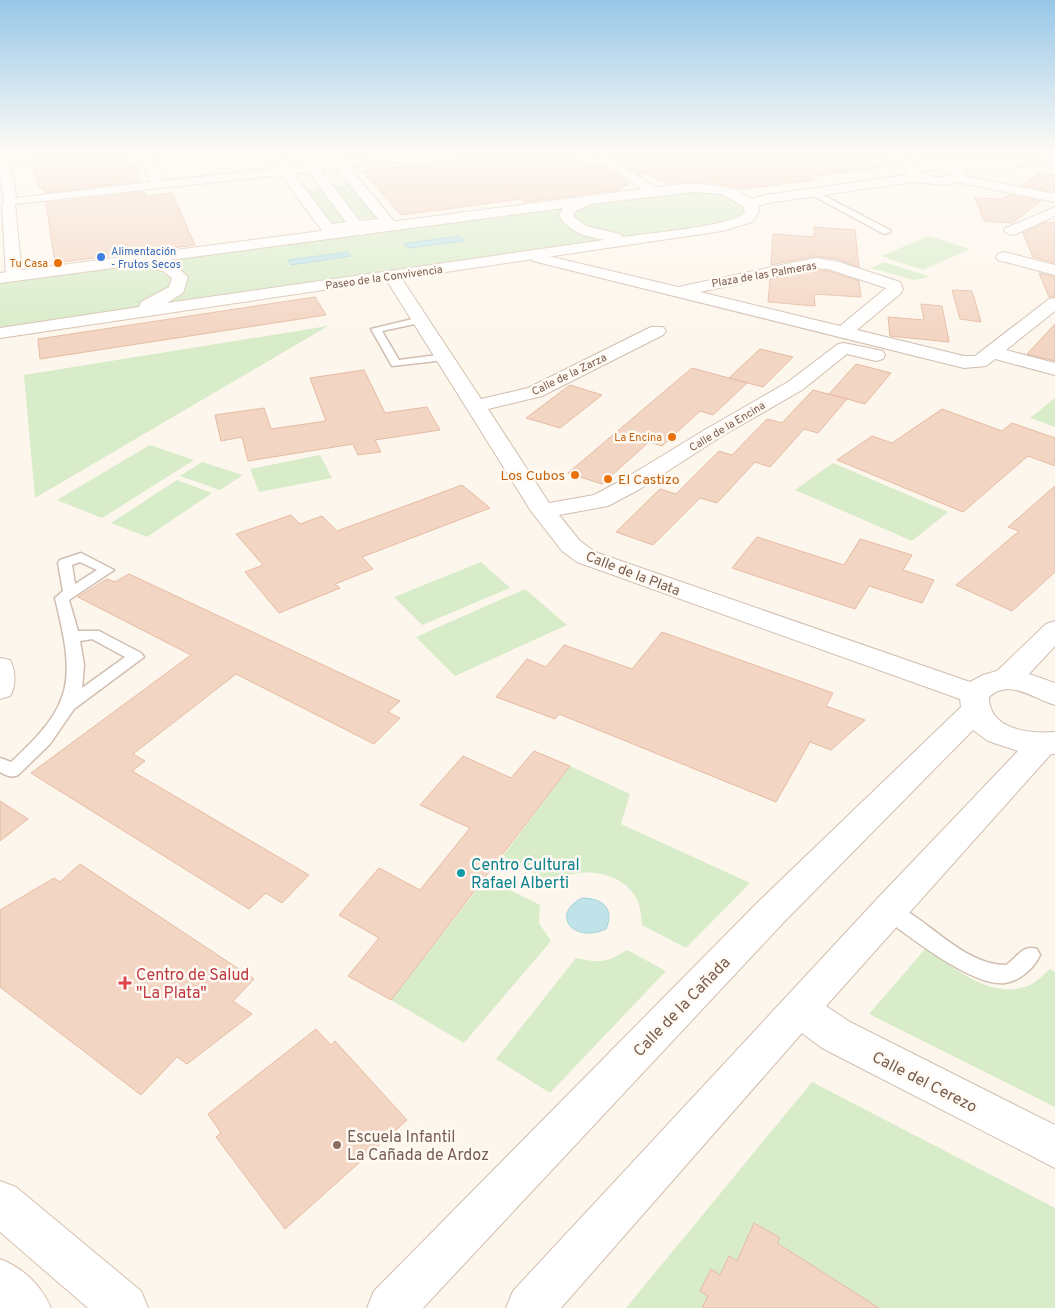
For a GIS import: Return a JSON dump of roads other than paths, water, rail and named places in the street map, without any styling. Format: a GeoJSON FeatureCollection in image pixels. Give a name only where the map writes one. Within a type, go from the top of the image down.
{"type":"FeatureCollection","features":[{"type":"Feature","properties":{"kind":"street"},"geometry":{"type":"LineString","coordinates":[[7,277],[8,213]]}},
{"type":"Feature","properties":{"kind":"street"},"geometry":{"type":"LineString","coordinates":[[316,213],[328,229],[358,228],[388,222],[381,213]]}},
{"type":"Feature","properties":{"kind":"street"},"geometry":{"type":"LineString","coordinates":[[346,213],[358,228]]}},
{"type":"Feature","properties":{"kind":"street","name":"Paseo de la Convivencia"},"geometry":{"type":"LineString","coordinates":[[7,277],[358,228],[489,213]]}},
{"type":"Feature","properties":{"kind":"street","name":"Paseo de la Convivencia"},"geometry":{"type":"LineString","coordinates":[[567,213],[566,216],[570,224],[585,231],[635,239]]}},
{"type":"Feature","properties":{"kind":"street","name":"Paseo de la Convivencia"},"geometry":{"type":"LineString","coordinates":[[0,333],[737,224],[747,219],[751,213]]}},
{"type":"Feature","properties":{"kind":"street"},"geometry":{"type":"LineString","coordinates":[[1011,232],[1051,213]]}},
{"type":"Feature","properties":{"kind":"street","name":"Plaza de las Palmeras"},"geometry":{"type":"LineString","coordinates":[[534,254],[539,258],[964,362],[979,362],[1055,303]]}},
{"type":"Feature","properties":{"kind":"street"},"geometry":{"type":"LineString","coordinates":[[1004,256],[1055,270]]}},
{"type":"Feature","properties":{"kind":"street","name":"Paseo de la Convivencia"},"geometry":{"type":"LineString","coordinates":[[125,262],[168,267],[180,277],[177,289],[159,301],[132,312]]}},
{"type":"Feature","properties":{"kind":"street","name":"Plaza de las Palmeras"},"geometry":{"type":"LineString","coordinates":[[681,293],[693,287],[815,263],[830,264],[894,285],[895,289],[844,332]]}},
{"type":"Feature","properties":{"kind":"street","name":"Calle de la Plata"},"geometry":{"type":"LineString","coordinates":[[392,276],[543,511],[571,546],[586,557],[975,702]]}},
{"type":"Feature","properties":{"kind":"street","name":"Calle de la Zarza"},"geometry":{"type":"LineString","coordinates":[[477,406],[536,392],[657,331]]}},
{"type":"Feature","properties":{"kind":"street","name":"Calle de la Encina"},"geometry":{"type":"LineString","coordinates":[[543,511],[600,500],[632,484],[714,432],[795,386],[844,348],[891,359],[902,347]]}},
{"type":"Feature","properties":{"kind":"street"},"geometry":{"type":"LineString","coordinates":[[992,352],[1055,369]]}},
{"type":"Feature","properties":{"kind":"street"},"geometry":{"type":"LineString","coordinates":[[1006,679],[1055,630]]}},
{"type":"Feature","properties":{"kind":"street"},"geometry":{"type":"LineString","coordinates":[[0,667],[0,689]]}},
{"type":"Feature","properties":{"kind":"street"},"geometry":{"type":"LineString","coordinates":[[1006,679],[1031,684],[1055,695]]}},
{"type":"Feature","properties":{"kind":"street","name":"Calle de la Cañada"},"geometry":{"type":"LineString","coordinates":[[391,1308],[975,702],[981,686],[992,681],[1006,679]]}},
{"type":"Feature","properties":{"kind":"street"},"geometry":{"type":"LineString","coordinates":[[975,702],[982,720],[1009,738],[1048,744]]}},
{"type":"Feature","properties":{"kind":"street"},"geometry":{"type":"LineString","coordinates":[[530,1308],[888,910],[1048,744]]}},
{"type":"Feature","properties":{"kind":"street","name":"Calle del Cerezo"},"geometry":{"type":"LineString","coordinates":[[799,1008],[836,1035],[1055,1147]]}},
{"type":"Feature","properties":{"kind":"street"},"geometry":{"type":"LineString","coordinates":[[0,1203],[124,1308]]}},
{"type":"Feature","properties":{"kind":"street"},"geometry":{"type":"LineString","coordinates":[[0,1282],[27,1308]]}},
{"type":"Feature","properties":{"kind":"lane"},"geometry":{"type":"LineString","coordinates":[[852,213],[887,232]]}},
{"type":"Feature","properties":{"kind":"lane"},"geometry":{"type":"LineString","coordinates":[[421,320],[376,329],[396,364],[445,357]]}},
{"type":"Feature","properties":{"kind":"lane"},"geometry":{"type":"LineString","coordinates":[[0,764],[12,771],[40,745],[58,724],[68,705],[76,674],[72,637],[62,598],[70,593]]}},
{"type":"Feature","properties":{"kind":"lane"},"geometry":{"type":"LineString","coordinates":[[68,705],[136,657],[94,634],[72,637]]}},
{"type":"Feature","properties":{"kind":"lane"},"geometry":{"type":"LineString","coordinates":[[888,910],[965,961],[986,972],[1005,974],[1019,968],[1030,955]]}},
{"type":"Feature","properties":{"kind":"water"},"geometry":{"type":"Polygon","coordinates":[[[460,236],[464,241],[408,248],[404,244],[460,236]]]}},
{"type":"Feature","properties":{"kind":"water"},"geometry":{"type":"Polygon","coordinates":[[[348,252],[351,256],[291,265],[288,260],[348,252]]]}},
{"type":"Feature","properties":{"kind":"water"},"geometry":{"type":"Polygon","coordinates":[[[582,898],[601,902],[605,906],[609,915],[606,929],[594,933],[584,933],[575,930],[570,925],[567,919],[568,912],[572,905],[582,898]]]}},
{"type":"Feature","properties":{"kind":"place","name":"Alimentación - Frutos Secos"},"geometry":{"type":"Point","coordinates":[101,257]}},
{"type":"Feature","properties":{"kind":"place","name":"Tu Casa"},"geometry":{"type":"Point","coordinates":[58,263]}},
{"type":"Feature","properties":{"kind":"place","name":"La Encina"},"geometry":{"type":"Point","coordinates":[672,437]}},
{"type":"Feature","properties":{"kind":"place","name":"Los Cubos"},"geometry":{"type":"Point","coordinates":[575,475]}},
{"type":"Feature","properties":{"kind":"place","name":"El Castizo"},"geometry":{"type":"Point","coordinates":[608,479]}},
{"type":"Feature","properties":{"kind":"place","name":"Centro Cultural Rafael Alberti"},"geometry":{"type":"Point","coordinates":[461,873]}},
{"type":"Feature","properties":{"kind":"place","name":"Centro de Salud \"La Plata\""},"geometry":{"type":"Point","coordinates":[125,983]}},
{"type":"Feature","properties":{"kind":"place","name":"Escuela Infantil La Cañada de Ardoz"},"geometry":{"type":"Point","coordinates":[337,1145]}}]}
